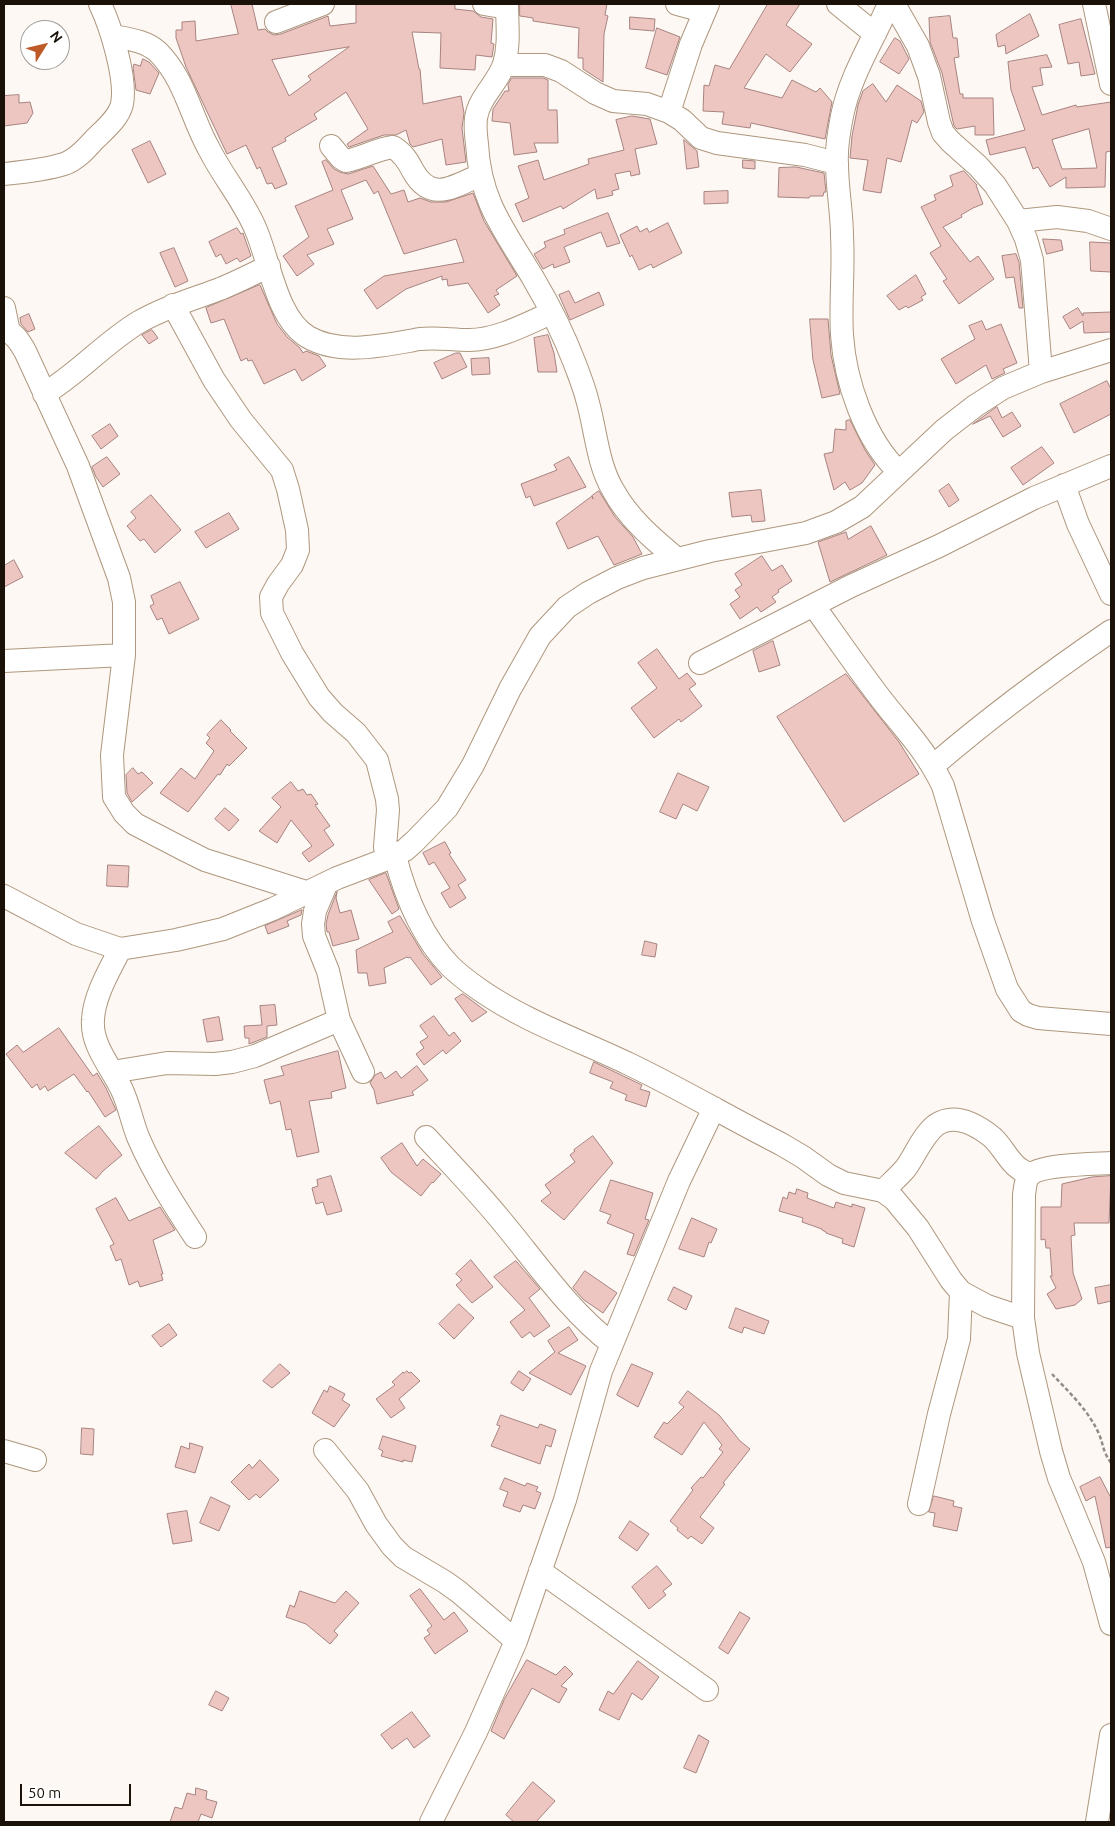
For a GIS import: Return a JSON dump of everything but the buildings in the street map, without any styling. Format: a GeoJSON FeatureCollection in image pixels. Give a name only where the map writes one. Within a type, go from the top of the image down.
{"type":"FeatureCollection","features":[{"type":"Feature","properties":{"kind":"street"},"geometry":{"type":"LineString","coordinates":[[4,174],[66,164],[85,149],[117,115],[122,105],[122,93],[113,36],[100,4]]}},
{"type":"Feature","properties":{"kind":"street"},"geometry":{"type":"LineString","coordinates":[[276,22],[323,4]]}},
{"type":"Feature","properties":{"kind":"street"},"geometry":{"type":"LineString","coordinates":[[484,4],[507,6],[509,29],[504,64],[480,106],[476,117],[480,175],[486,197],[496,219],[533,278],[574,361],[587,400],[603,468],[611,488],[636,522],[654,540],[678,559]]}},
{"type":"Feature","properties":{"kind":"street"},"geometry":{"type":"LineString","coordinates":[[669,112],[690,44],[706,8],[677,4]]}},
{"type":"Feature","properties":{"kind":"street"},"geometry":{"type":"LineString","coordinates":[[838,4],[876,34]]}},
{"type":"Feature","properties":{"kind":"street"},"geometry":{"type":"LineString","coordinates":[[889,4],[847,97],[836,163],[842,216],[842,336],[845,360],[864,420],[876,444],[888,461],[900,472]]}},
{"type":"Feature","properties":{"kind":"street"},"geometry":{"type":"LineString","coordinates":[[894,4],[918,46],[943,133],[995,185],[1018,221],[1026,239],[1032,260],[1041,372]]}},
{"type":"Feature","properties":{"kind":"street"},"geometry":{"type":"LineString","coordinates":[[1094,4],[1111,84]]}},
{"type":"Feature","properties":{"kind":"street"},"geometry":{"type":"LineString","coordinates":[[113,36],[146,43],[167,62],[182,86],[215,161],[248,213],[289,319],[309,337],[322,343],[361,347],[422,339],[483,339],[519,327],[551,313]]}},
{"type":"Feature","properties":{"kind":"street"},"geometry":{"type":"LineString","coordinates":[[504,64],[545,65],[561,71],[595,93],[614,101],[647,104],[669,112],[682,120],[701,138],[717,143],[805,155],[836,163]]}},
{"type":"Feature","properties":{"kind":"street"},"geometry":{"type":"LineString","coordinates":[[331,146],[346,161],[393,147],[403,154],[418,180],[428,188],[436,191],[452,187],[480,175]]}},
{"type":"Feature","properties":{"kind":"street"},"geometry":{"type":"LineString","coordinates":[[1018,221],[1058,217],[1088,221],[1111,229]]}},
{"type":"Feature","properties":{"kind":"street"},"geometry":{"type":"LineString","coordinates":[[44,394],[60,385],[117,336],[140,321],[173,305],[222,288],[269,266]]}},
{"type":"Feature","properties":{"kind":"street"},"geometry":{"type":"LineString","coordinates":[[173,305],[214,380],[242,420],[282,470],[297,530],[298,550],[292,565],[278,584],[272,597],[272,613],[288,646],[319,697],[333,713],[356,733],[377,760],[387,799],[385,847],[434,948],[452,968],[515,1012],[630,1064],[781,1144],[828,1175],[844,1183],[883,1191],[894,1199],[907,1213],[961,1292],[971,1299],[1023,1318]]}},
{"type":"Feature","properties":{"kind":"street"},"geometry":{"type":"LineString","coordinates":[[4,308],[7,331],[16,338],[25,351],[78,466],[119,578],[124,602],[124,655],[112,755],[114,797],[124,813],[135,824],[205,860],[317,889]]}},
{"type":"Feature","properties":{"kind":"street"},"geometry":{"type":"LineString","coordinates":[[4,896],[76,934],[120,949],[176,940],[222,929],[255,917],[337,878],[391,858],[415,841],[447,808],[473,765],[510,689],[540,636],[568,606],[617,578],[643,568],[710,551],[806,533],[836,522],[862,507],[944,430],[975,406],[1003,388],[1041,372],[1111,350]]}},
{"type":"Feature","properties":{"kind":"street"},"geometry":{"type":"LineString","coordinates":[[700,663],[851,586],[939,546],[1027,502],[1111,466]]}},
{"type":"Feature","properties":{"kind":"street"},"geometry":{"type":"LineString","coordinates":[[1064,485],[1078,524],[1111,594]]}},
{"type":"Feature","properties":{"kind":"street"},"geometry":{"type":"LineString","coordinates":[[814,606],[878,695],[933,766],[946,795],[983,921],[1007,989],[1021,1011],[1038,1018],[1111,1024]]}},
{"type":"Feature","properties":{"kind":"street"},"geometry":{"type":"LineString","coordinates":[[933,766],[974,730],[1111,631]]}},
{"type":"Feature","properties":{"kind":"street"},"geometry":{"type":"LineString","coordinates":[[4,661],[124,655]]}},
{"type":"Feature","properties":{"kind":"street"},"geometry":{"type":"LineString","coordinates":[[317,889],[313,924],[314,936],[328,971],[340,1020],[363,1072]]}},
{"type":"Feature","properties":{"kind":"street"},"geometry":{"type":"LineString","coordinates":[[120,949],[101,990],[92,1021],[99,1048],[122,1090],[135,1129],[147,1155],[195,1237]]}},
{"type":"Feature","properties":{"kind":"street"},"geometry":{"type":"LineString","coordinates":[[112,1072],[167,1063],[215,1064],[232,1062],[255,1056],[340,1020]]}},
{"type":"Feature","properties":{"kind":"street"},"geometry":{"type":"LineString","coordinates":[[431,1822],[476,1732],[516,1641],[565,1500],[601,1371],[679,1181],[714,1108]]}},
{"type":"Feature","properties":{"kind":"street"},"geometry":{"type":"LineString","coordinates":[[883,1191],[904,1169],[936,1125],[949,1120],[960,1120],[984,1131],[999,1144],[1012,1163],[1029,1175]]}},
{"type":"Feature","properties":{"kind":"street"},"geometry":{"type":"LineString","coordinates":[[426,1137],[499,1218],[560,1293],[582,1317],[612,1344]]}},
{"type":"Feature","properties":{"kind":"street"},"geometry":{"type":"LineString","coordinates":[[1111,1163],[1081,1164],[1037,1170],[1029,1175],[1025,1183],[1024,1195],[1023,1318],[1028,1353],[1051,1451],[1059,1478],[1094,1562],[1111,1624]]}},
{"type":"Feature","properties":{"kind":"street"},"geometry":{"type":"LineString","coordinates":[[919,1504],[939,1414],[960,1339],[961,1292]]}},
{"type":"Feature","properties":{"kind":"street"},"geometry":{"type":"LineString","coordinates":[[960,1331],[1000,1311]]}},
{"type":"Feature","properties":{"kind":"street"},"geometry":{"type":"LineString","coordinates":[[325,1450],[358,1492],[376,1524],[392,1546],[404,1557],[459,1592],[516,1641]]}},
{"type":"Feature","properties":{"kind":"street"},"geometry":{"type":"LineString","coordinates":[[4,1451],[35,1460]]}},
{"type":"Feature","properties":{"kind":"street"},"geometry":{"type":"LineString","coordinates":[[540,1571],[707,1690]]}},
{"type":"Feature","properties":{"kind":"street"},"geometry":{"type":"LineString","coordinates":[[1097,1822],[1111,1735]]}},
{"type":"Feature","properties":{"kind":"path"},"geometry":{"type":"LineString","coordinates":[[1050,1372],[1093,1424],[1099,1435],[1102,1450],[1111,1463]]}}]}
